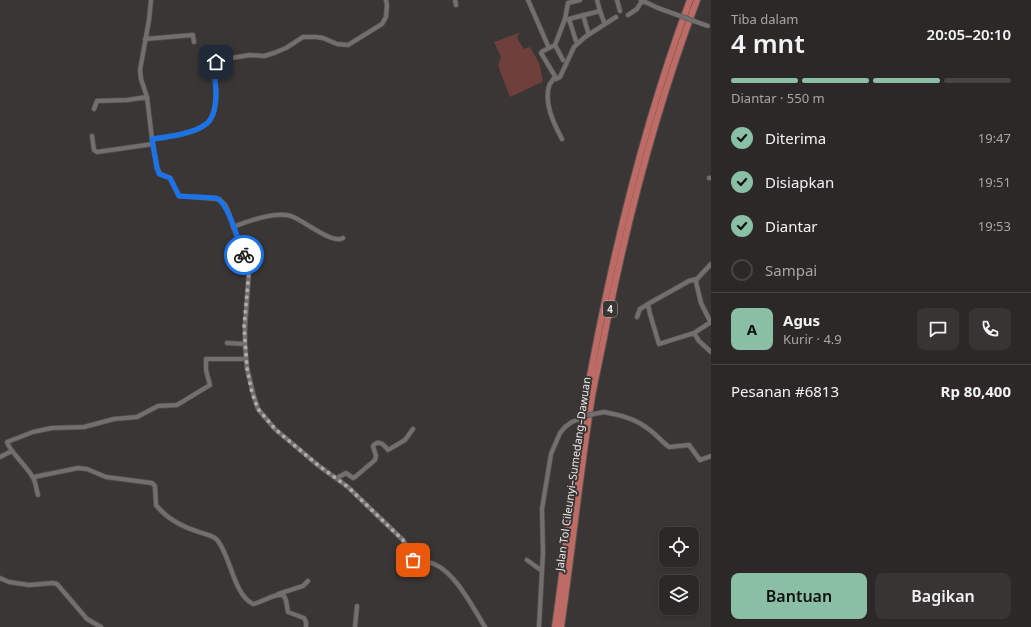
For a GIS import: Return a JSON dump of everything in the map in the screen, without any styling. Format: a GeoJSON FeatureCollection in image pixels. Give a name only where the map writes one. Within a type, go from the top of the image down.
{"type":"FeatureCollection","features":[{"type":"Feature","properties":{"kind":"highway","name":"Jalan Tol Cileunyi–Sumedang–Dawuan"},"geometry":{"type":"LineString","coordinates":[[555,627],[587,392],[606,295],[641,150],[670,56],[690,0]]}},
{"type":"Feature","properties":{"kind":"highway","name":"Jalan Tol Cileunyi–Sumedang–Dawuan"},"geometry":{"type":"LineString","coordinates":[[561,627],[583,456],[592,402],[623,249],[660,107],[697,0]]}},
{"type":"Feature","properties":{"kind":"street"},"geometry":{"type":"LineString","coordinates":[[151,0],[140,70],[141,79],[147,97],[152,139],[159,173],[163,176],[169,177],[179,196],[204,197],[220,200],[227,208],[249,271],[245,321],[246,359],[252,393],[260,413],[275,429],[319,466],[348,487],[403,540],[413,560],[434,563],[445,571],[465,595],[484,627]]}},
{"type":"Feature","properties":{"kind":"street"},"geometry":{"type":"LineString","coordinates":[[152,139],[189,132],[200,128],[210,121],[214,109],[216,92],[213,65],[215,62],[231,58],[264,56],[286,48],[303,37],[323,38],[336,44],[348,45],[382,24],[386,18],[386,0]]}},
{"type":"Feature","properties":{"kind":"street"},"geometry":{"type":"LineString","coordinates":[[454,0],[456,5]]}},
{"type":"Feature","properties":{"kind":"street"},"geometry":{"type":"LineString","coordinates":[[528,0],[549,48]]}},
{"type":"Feature","properties":{"kind":"street"},"geometry":{"type":"LineString","coordinates":[[576,41],[567,19],[567,2],[580,0]]}},
{"type":"Feature","properties":{"kind":"street"},"geometry":{"type":"LineString","coordinates":[[597,0],[604,22]]}},
{"type":"Feature","properties":{"kind":"street"},"geometry":{"type":"LineString","coordinates":[[617,0],[620,11]]}},
{"type":"Feature","properties":{"kind":"street"},"geometry":{"type":"LineString","coordinates":[[628,15],[637,8],[641,0],[658,8],[709,26]]}},
{"type":"Feature","properties":{"kind":"street"},"geometry":{"type":"LineString","coordinates":[[567,19],[600,10]]}},
{"type":"Feature","properties":{"kind":"street"},"geometry":{"type":"LineString","coordinates":[[583,15],[588,32]]}},
{"type":"Feature","properties":{"kind":"street"},"geometry":{"type":"LineString","coordinates":[[562,139],[556,128],[548,103],[549,85],[555,78],[556,80],[560,77],[574,47],[585,37],[616,18]]}},
{"type":"Feature","properties":{"kind":"street"},"geometry":{"type":"LineString","coordinates":[[555,78],[541,52],[555,45],[567,19]]}},
{"type":"Feature","properties":{"kind":"street"},"geometry":{"type":"LineString","coordinates":[[145,38],[193,35],[194,42]]}},
{"type":"Feature","properties":{"kind":"street"},"geometry":{"type":"LineString","coordinates":[[555,45],[563,60]]}},
{"type":"Feature","properties":{"kind":"street"},"geometry":{"type":"LineString","coordinates":[[94,109],[97,101],[126,100],[147,97]]}},
{"type":"Feature","properties":{"kind":"street"},"geometry":{"type":"LineString","coordinates":[[92,136],[94,150],[97,152],[153,144]]}},
{"type":"Feature","properties":{"kind":"street"},"geometry":{"type":"LineString","coordinates":[[233,227],[256,219],[286,215],[312,227],[331,239],[340,240],[343,238]]}},
{"type":"Feature","properties":{"kind":"street"},"geometry":{"type":"LineString","coordinates":[[637,317],[638,311],[689,281],[697,279],[711,264]]}},
{"type":"Feature","properties":{"kind":"street"},"geometry":{"type":"LineString","coordinates":[[648,304],[659,344],[694,333],[711,322],[701,303],[696,282],[697,279]]}},
{"type":"Feature","properties":{"kind":"street"},"geometry":{"type":"LineString","coordinates":[[694,333],[699,341],[711,352]]}},
{"type":"Feature","properties":{"kind":"street"},"geometry":{"type":"LineString","coordinates":[[227,343],[245,344]]}},
{"type":"Feature","properties":{"kind":"street"},"geometry":{"type":"LineString","coordinates":[[38,494],[34,477],[8,447],[7,442],[33,432],[52,428],[84,427],[114,419],[136,417],[158,406],[177,405],[210,385],[206,370],[206,359],[246,359]]}},
{"type":"Feature","properties":{"kind":"street"},"geometry":{"type":"LineString","coordinates":[[539,627],[544,552],[542,509],[551,454],[560,433],[565,427],[572,422],[589,415],[604,412],[618,414],[636,421],[646,427],[669,447],[689,445],[700,460],[711,456]]}},
{"type":"Feature","properties":{"kind":"street"},"geometry":{"type":"LineString","coordinates":[[337,478],[346,473],[353,478],[356,477],[375,460],[376,456],[373,446],[374,444],[382,443],[388,450],[391,450],[405,440],[413,429]]}},
{"type":"Feature","properties":{"kind":"street"},"geometry":{"type":"LineString","coordinates":[[0,457],[12,451]]}},
{"type":"Feature","properties":{"kind":"street"},"geometry":{"type":"LineString","coordinates":[[34,477],[78,468],[106,477],[152,483],[155,486],[156,504],[165,514],[179,523],[211,536],[218,541],[240,588],[247,600],[254,604],[303,586],[308,581]]}},
{"type":"Feature","properties":{"kind":"street"},"geometry":{"type":"LineString","coordinates":[[527,560],[542,571]]}},
{"type":"Feature","properties":{"kind":"street"},"geometry":{"type":"LineString","coordinates":[[0,578],[9,582],[23,584],[53,582],[57,584],[87,619],[101,627]]}},
{"type":"Feature","properties":{"kind":"street"},"geometry":{"type":"LineString","coordinates":[[278,594],[284,597],[288,612],[304,618],[306,627]]}},
{"type":"Feature","properties":{"kind":"street"},"geometry":{"type":"LineString","coordinates":[[355,627],[357,606]]}},
{"type":"Feature","properties":{"kind":"shaded area"},"geometry":{"type":"Polygon","coordinates":[[[519,33],[517,38],[524,49],[530,47],[539,63],[543,80],[542,82],[510,97],[498,66],[501,57],[494,42],[519,33]]]}},
{"type":"Feature","properties":{"kind":"way so far"},"geometry":{"type":"LineString","coordinates":[[244,255],[249,271],[244,327],[247,368],[252,393],[258,409],[275,429],[319,466],[348,487],[403,540],[413,560]]}},
{"type":"Feature","properties":{"kind":"route"},"geometry":{"type":"LineString","coordinates":[[216,62],[213,65],[216,92],[214,109],[210,121],[200,128],[189,132],[152,139],[159,174],[170,178],[179,196],[216,198],[222,201],[227,208],[244,255]]}}]}
